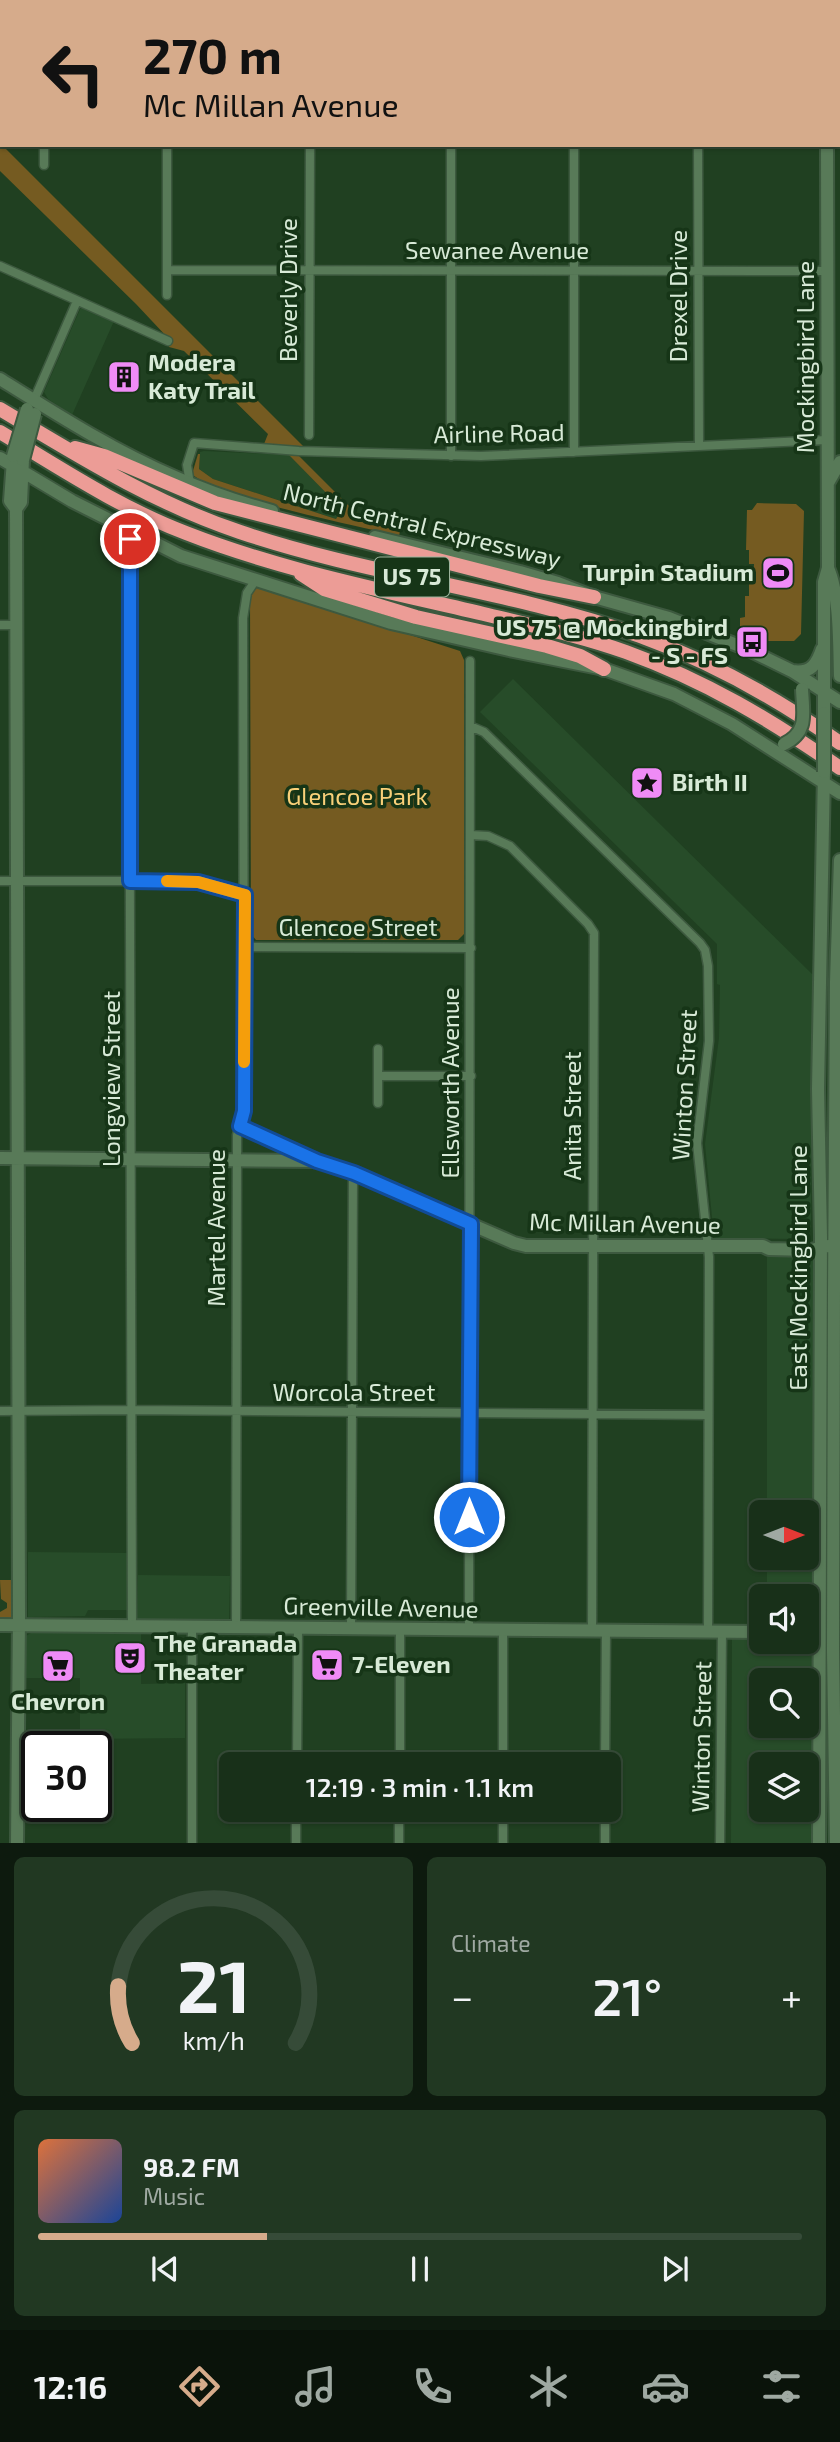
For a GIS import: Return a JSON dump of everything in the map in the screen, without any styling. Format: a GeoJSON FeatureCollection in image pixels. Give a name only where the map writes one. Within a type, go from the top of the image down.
{"type":"FeatureCollection","features":[{"type":"Feature","properties":{"kind":"highway","name":"North Central Expressway"},"geometry":{"type":"LineString","coordinates":[[0,409],[142,491],[228,528],[292,548],[590,620],[652,640],[700,660],[758,690],[840,743]]}},
{"type":"Feature","properties":{"kind":"highway","name":"US 75"},"geometry":{"type":"LineString","coordinates":[[0,432],[137,512],[186,533],[294,569],[524,623],[625,652],[724,694],[781,726],[840,768]]}},
{"type":"Feature","properties":{"kind":"highway"},"geometry":{"type":"LineString","coordinates":[[59,444],[104,456],[215,503],[512,580],[593,597]]}},
{"type":"Feature","properties":{"kind":"highway"},"geometry":{"type":"LineString","coordinates":[[294,569],[324,589],[415,617],[569,652],[604,669]]}},
{"type":"Feature","properties":{"kind":"main road","name":"Mockingbird Lane"},"geometry":{"type":"LineString","coordinates":[[824,693],[824,582],[828,568],[828,483],[834,440],[827,271],[827,147]]}},
{"type":"Feature","properties":{"kind":"main road","name":"North Central Expressway"},"geometry":{"type":"LineString","coordinates":[[0,379],[32,408],[190,484],[305,520],[533,575],[593,597],[669,618],[747,649],[792,671],[840,702]]}},
{"type":"Feature","properties":{"kind":"main road"},"geometry":{"type":"LineString","coordinates":[[17,1843],[19,1411],[16,509],[10,501],[14,462],[32,408]]}},
{"type":"Feature","properties":{"kind":"main road"},"geometry":{"type":"LineString","coordinates":[[14,462],[132,533],[181,555],[391,623],[604,669],[674,694],[824,778],[840,793]]}},
{"type":"Feature","properties":{"kind":"main road"},"geometry":{"type":"LineString","coordinates":[[828,483],[840,462]]}},
{"type":"Feature","properties":{"kind":"main road","name":"Mockingbird Lane"},"geometry":{"type":"LineString","coordinates":[[828,568],[834,579],[837,600],[840,676]]}},
{"type":"Feature","properties":{"kind":"main road"},"geometry":{"type":"LineString","coordinates":[[792,671],[802,673],[814,666],[825,638]]}},
{"type":"Feature","properties":{"kind":"main road"},"geometry":{"type":"LineString","coordinates":[[766,745],[784,744],[796,738],[803,724],[802,689],[792,671]]}},
{"type":"Feature","properties":{"kind":"main road","name":"East Mockingbird Lane"},"geometry":{"type":"LineString","coordinates":[[824,693],[818,1101],[834,1361],[836,1843]]}},
{"type":"Feature","properties":{"kind":"main road","name":"East Mockingbird Lane"},"geometry":{"type":"LineString","coordinates":[[815,1584],[820,1457],[820,1362],[838,1126],[836,1034],[840,860]]}},
{"type":"Feature","properties":{"kind":"main road"},"geometry":{"type":"LineString","coordinates":[[821,924],[837,924]]}},
{"type":"Feature","properties":{"kind":"main road"},"geometry":{"type":"LineString","coordinates":[[819,1034],[836,1034]]}},
{"type":"Feature","properties":{"kind":"main road"},"geometry":{"type":"LineString","coordinates":[[818,1101],[838,1101]]}},
{"type":"Feature","properties":{"kind":"main road","name":"Mc Millan Avenue"},"geometry":{"type":"LineString","coordinates":[[0,1158],[317,1161],[354,1173],[526,1247],[763,1246],[769,1249],[811,1250],[827,1246]]}},
{"type":"Feature","properties":{"kind":"main road"},"geometry":{"type":"LineString","coordinates":[[820,1163],[835,1163]]}},
{"type":"Feature","properties":{"kind":"main road"},"geometry":{"type":"LineString","coordinates":[[820,1362],[834,1361]]}},
{"type":"Feature","properties":{"kind":"main road"},"geometry":{"type":"LineString","coordinates":[[820,1457],[834,1456]]}},
{"type":"Feature","properties":{"kind":"main road","name":"Greenville Avenue"},"geometry":{"type":"LineString","coordinates":[[0,1625],[749,1632]]}},
{"type":"Feature","properties":{"kind":"main road","name":"East Mockingbird Lane"},"geometry":{"type":"LineString","coordinates":[[814,1654],[819,1843]]}},
{"type":"Feature","properties":{"kind":"street"},"geometry":{"type":"LineString","coordinates":[[44,147],[44,165]]}},
{"type":"Feature","properties":{"kind":"street"},"geometry":{"type":"LineString","coordinates":[[167,147],[167,295]]}},
{"type":"Feature","properties":{"kind":"street","name":"Beverly Drive"},"geometry":{"type":"LineString","coordinates":[[309,435],[310,147]]}},
{"type":"Feature","properties":{"kind":"street"},"geometry":{"type":"LineString","coordinates":[[451,147],[451,456]]}},
{"type":"Feature","properties":{"kind":"street"},"geometry":{"type":"LineString","coordinates":[[574,452],[575,147]]}},
{"type":"Feature","properties":{"kind":"street","name":"Drexel Drive"},"geometry":{"type":"LineString","coordinates":[[698,147],[699,446]]}},
{"type":"Feature","properties":{"kind":"street"},"geometry":{"type":"LineString","coordinates":[[0,266],[168,341]]}},
{"type":"Feature","properties":{"kind":"street","name":"Sewanee Avenue"},"geometry":{"type":"LineString","coordinates":[[167,270],[827,271]]}},
{"type":"Feature","properties":{"kind":"street"},"geometry":{"type":"LineString","coordinates":[[32,408],[77,301]]}},
{"type":"Feature","properties":{"kind":"street","name":"Airline Road"},"geometry":{"type":"LineString","coordinates":[[173,477],[187,465],[194,443],[299,451],[451,456],[834,440]]}},
{"type":"Feature","properties":{"kind":"street"},"geometry":{"type":"LineString","coordinates":[[187,465],[190,484]]}},
{"type":"Feature","properties":{"kind":"street"},"geometry":{"type":"LineString","coordinates":[[0,503],[16,509]]}},
{"type":"Feature","properties":{"kind":"street","name":"Longview Street"},"geometry":{"type":"LineString","coordinates":[[132,533],[129,543],[132,1626]]}},
{"type":"Feature","properties":{"kind":"street","name":"Martel Avenue"},"geometry":{"type":"LineString","coordinates":[[236,1628],[237,1135],[244,1111],[243,618],[247,593],[255,580]]}},
{"type":"Feature","properties":{"kind":"street"},"geometry":{"type":"LineString","coordinates":[[0,625],[16,625]]}},
{"type":"Feature","properties":{"kind":"street","name":"Ellsworth Avenue"},"geometry":{"type":"LineString","coordinates":[[469,1630],[470,661]]}},
{"type":"Feature","properties":{"kind":"street","name":"Winton Street"},"geometry":{"type":"LineString","coordinates":[[470,726],[484,732],[705,950],[708,966],[709,1041],[697,1143],[707,1247],[708,1632]]}},
{"type":"Feature","properties":{"kind":"street","name":"Anita Street"},"geometry":{"type":"LineString","coordinates":[[470,835],[488,836],[510,846],[594,933],[592,1630]]}},
{"type":"Feature","properties":{"kind":"street"},"geometry":{"type":"LineString","coordinates":[[0,881],[198,882],[245,895]]}},
{"type":"Feature","properties":{"kind":"street","name":"Glencoe Street"},"geometry":{"type":"LineString","coordinates":[[245,947],[471,948]]}},
{"type":"Feature","properties":{"kind":"street"},"geometry":{"type":"LineString","coordinates":[[378,1049],[378,1103]]}},
{"type":"Feature","properties":{"kind":"street"},"geometry":{"type":"LineString","coordinates":[[378,1076],[471,1076]]}},
{"type":"Feature","properties":{"kind":"street"},"geometry":{"type":"LineString","coordinates":[[240,1126],[317,1161]]}},
{"type":"Feature","properties":{"kind":"street"},"geometry":{"type":"LineString","coordinates":[[351,1629],[354,1173]]}},
{"type":"Feature","properties":{"kind":"street","name":"Worcola Street"},"geometry":{"type":"LineString","coordinates":[[0,1411],[708,1415]]}},
{"type":"Feature","properties":{"kind":"street"},"geometry":{"type":"LineString","coordinates":[[192,1626],[192,1843]]}},
{"type":"Feature","properties":{"kind":"street"},"geometry":{"type":"LineString","coordinates":[[297,1752],[298,1629]]}},
{"type":"Feature","properties":{"kind":"street"},"geometry":{"type":"LineString","coordinates":[[400,1630],[400,1752]]}},
{"type":"Feature","properties":{"kind":"street"},"geometry":{"type":"LineString","coordinates":[[503,1630],[503,1752]]}},
{"type":"Feature","properties":{"kind":"street"},"geometry":{"type":"LineString","coordinates":[[605,1752],[606,1630]]}},
{"type":"Feature","properties":{"kind":"street","name":"Winton Street"},"geometry":{"type":"LineString","coordinates":[[720,1843],[722,1632]]}},
{"type":"Feature","properties":{"kind":"street"},"geometry":{"type":"LineString","coordinates":[[296,1822],[296,1843]]}},
{"type":"Feature","properties":{"kind":"street"},"geometry":{"type":"LineString","coordinates":[[399,1822],[399,1843]]}},
{"type":"Feature","properties":{"kind":"street"},"geometry":{"type":"LineString","coordinates":[[503,1822],[503,1843]]}},
{"type":"Feature","properties":{"kind":"street"},"geometry":{"type":"LineString","coordinates":[[605,1822],[605,1843]]}},
{"type":"Feature","properties":{"kind":"shaded area"},"geometry":{"type":"Polygon","coordinates":[[[81,307],[114,321],[72,415],[48,399],[44,392],[81,307]]]}},
{"type":"Feature","properties":{"kind":"shaded area"},"geometry":{"type":"Polygon","coordinates":[[[200,452],[289,455],[338,503],[342,509],[341,513],[336,519],[213,479],[199,469],[200,452]]]}},
{"type":"Feature","properties":{"kind":"shaded area"},"geometry":{"type":"Polygon","coordinates":[[[513,679],[813,975],[811,1231],[807,1236],[796,1239],[714,1238],[705,1144],[719,1038],[720,985],[717,984],[717,944],[480,712],[513,679]]]}},
{"type":"Feature","properties":{"kind":"shaded area"},"geometry":{"type":"Polygon","coordinates":[[[767,1254],[814,1254],[814,1500],[767,1500],[767,1254]]]}},
{"type":"Feature","properties":{"kind":"shaded area"},"geometry":{"type":"Polygon","coordinates":[[[28,1552],[128,1553],[128,1610],[88,1610],[85,1616],[28,1617],[28,1552]]]}},
{"type":"Feature","properties":{"kind":"shaded area"},"geometry":{"type":"Polygon","coordinates":[[[767,1570],[814,1570],[814,1584],[767,1584],[767,1570]]]}},
{"type":"Feature","properties":{"kind":"shaded area"},"geometry":{"type":"Polygon","coordinates":[[[138,1575],[230,1576],[229,1620],[137,1619],[138,1575]]]}},
{"type":"Feature","properties":{"kind":"shaded area"},"geometry":{"type":"Polygon","coordinates":[[[31,1633],[141,1633],[141,1684],[185,1683],[185,1738],[112,1739],[112,1731],[80,1731],[80,1678],[24,1678],[24,1637],[31,1633]]]}},
{"type":"Feature","properties":{"kind":"shaded area"},"geometry":{"type":"Polygon","coordinates":[[[732,1639],[749,1639],[749,1654],[814,1654],[814,1668],[749,1668],[749,1738],[814,1738],[813,1752],[749,1752],[749,1822],[813,1822],[813,1843],[731,1843],[732,1639]]]}},
{"type":"Feature","properties":{"kind":"green space"},"geometry":{"type":"Polygon","coordinates":[[[0,147],[4,147],[304,447],[264,444],[268,434],[184,351],[169,347],[167,337],[136,304],[0,171],[0,147]]]}},
{"type":"Feature","properties":{"kind":"green space"},"geometry":{"type":"Polygon","coordinates":[[[198,454],[199,469],[213,479],[336,519],[342,509],[289,455],[298,455],[353,510],[373,523],[391,525],[393,521],[402,522],[399,536],[258,502],[206,483],[192,474],[198,454]]]}},
{"type":"Feature","properties":{"kind":"green space","name":"Turpin Stadium"},"geometry":{"type":"Polygon","coordinates":[[[757,503],[796,504],[804,511],[801,634],[794,641],[763,641],[740,631],[740,618],[745,617],[745,596],[749,596],[749,582],[753,582],[754,564],[749,564],[749,550],[746,550],[747,510],[752,510],[757,503]]]}},
{"type":"Feature","properties":{"kind":"green space","name":"Glencoe Park"},"geometry":{"type":"Polygon","coordinates":[[[261,587],[460,651],[464,660],[464,934],[458,940],[256,940],[251,934],[250,595],[255,588],[261,587]]]}},
{"type":"Feature","properties":{"kind":"green space"},"geometry":{"type":"Polygon","coordinates":[[[0,1580],[15,1580],[12,1618],[0,1619],[0,1612],[7,1608],[7,1603],[1,1599],[0,1580]]]}},
{"type":"Feature","properties":{"kind":"slow traffic"},"geometry":{"type":"LineString","coordinates":[[167,881],[198,882],[245,895],[244,1062]]}},
{"type":"Feature","properties":{"kind":"place","name":"Modera Katy Trail"},"geometry":{"type":"Point","coordinates":[124,377]}},
{"type":"Feature","properties":{"kind":"place","name":"Turpin Stadium"},"geometry":{"type":"Point","coordinates":[778,573]}},
{"type":"Feature","properties":{"kind":"place","name":"US 75 @ Mockingbird - S - FS"},"geometry":{"type":"Point","coordinates":[752,642]}},
{"type":"Feature","properties":{"kind":"place","name":"Birth II"},"geometry":{"type":"Point","coordinates":[647,783]}},
{"type":"Feature","properties":{"kind":"place","name":"The Granada Theater"},"geometry":{"type":"Point","coordinates":[130,1658]}},
{"type":"Feature","properties":{"kind":"place","name":"7-Eleven"},"geometry":{"type":"Point","coordinates":[327,1665]}},
{"type":"Feature","properties":{"kind":"place","name":"Chevron"},"geometry":{"type":"Point","coordinates":[58,1666]}},
{"type":"Feature","properties":{"kind":"route"},"geometry":{"type":"LineString","coordinates":[[130,539],[130,881],[198,882],[245,895],[244,1111],[240,1126],[317,1161],[354,1173],[471,1224],[469,1517]]}}]}
